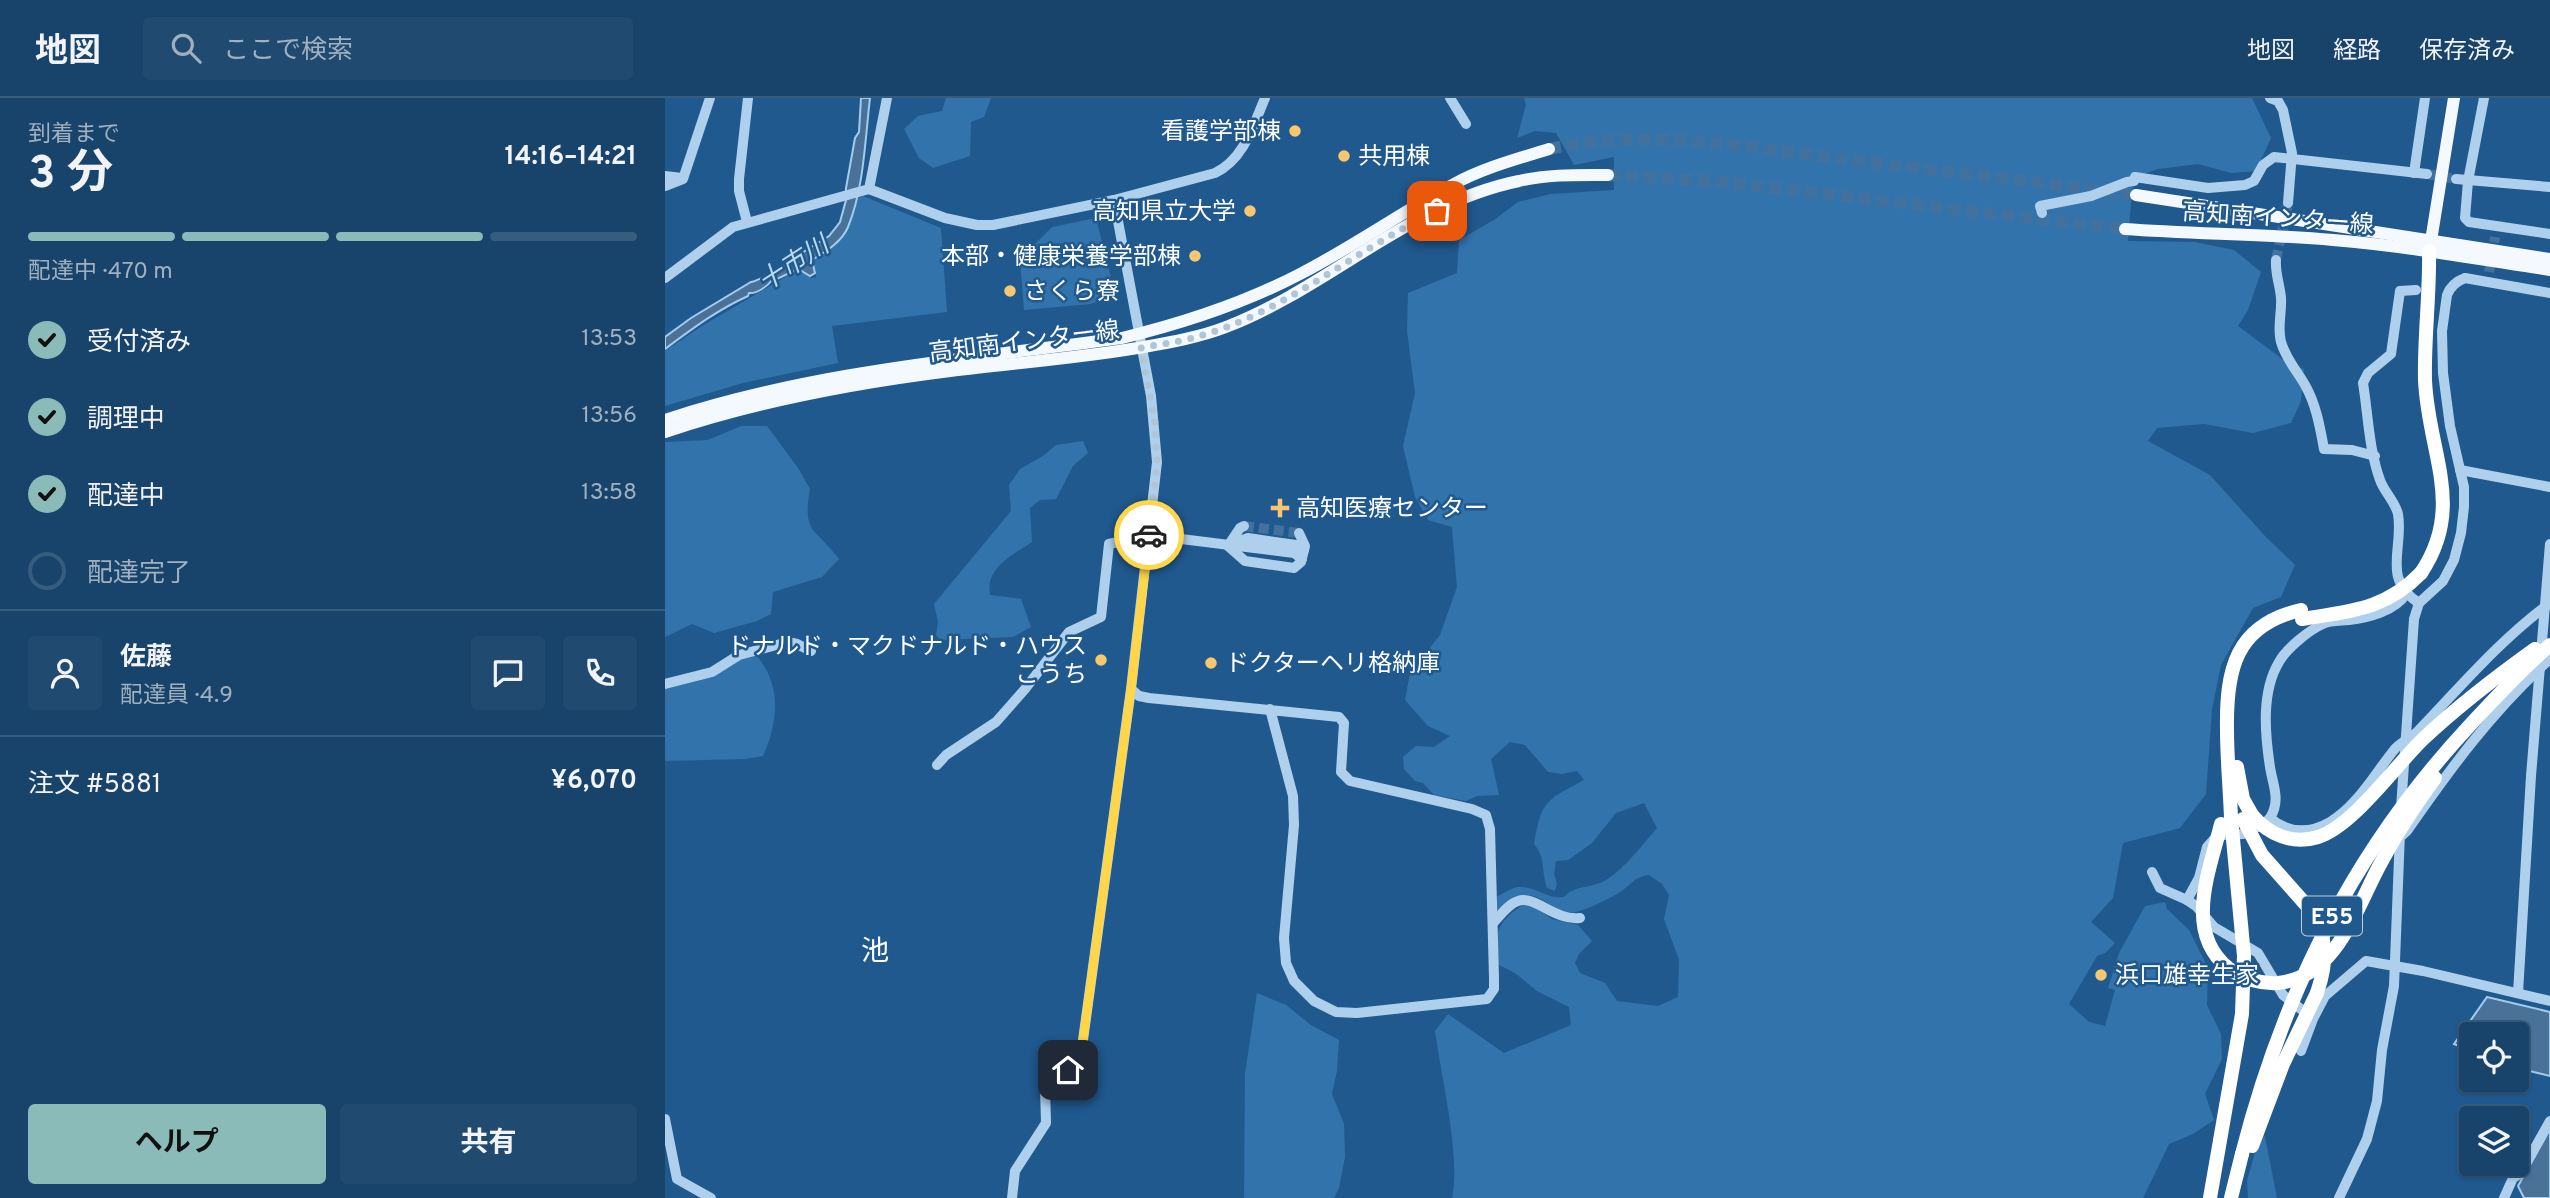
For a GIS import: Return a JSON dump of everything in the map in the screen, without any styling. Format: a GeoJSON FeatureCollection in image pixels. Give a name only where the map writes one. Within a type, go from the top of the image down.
{"type":"FeatureCollection","features":[{"type":"Feature","properties":{"kind":"highway"},"geometry":{"type":"LineString","coordinates":[[2210,1198],[2239,1038],[2244,993],[2237,819],[2227,747],[2228,686],[2238,653],[2251,636],[2268,622],[2371,597],[2417,570],[2429,540],[2435,510],[2421,427],[2418,386],[2421,295],[2430,245]]}},
{"type":"Feature","properties":{"kind":"highway"},"geometry":{"type":"LineString","coordinates":[[2302,615],[2264,636],[2250,651],[2241,668],[2235,699],[2237,766],[2243,799],[2202,905],[2203,925],[2213,950],[2228,968],[2250,979],[2272,983],[2306,975],[2323,963],[2339,942],[2404,822],[2487,713]]}},
{"type":"Feature","properties":{"kind":"highway"},"geometry":{"type":"LineString","coordinates":[[2237,819],[2286,838],[2309,839],[2329,832],[2347,818],[2424,738],[2470,698],[2550,638]]}},
{"type":"Feature","properties":{"kind":"highway","name":"E55"},"geometry":{"type":"LineString","coordinates":[[2231,1198],[2272,1050],[2309,961],[2337,906],[2392,818],[2453,743],[2487,713],[2550,645]]}},
{"type":"Feature","properties":{"kind":"highway"},"geometry":{"type":"LineString","coordinates":[[2237,819],[2262,855],[2308,907],[2320,926],[2324,940],[2325,967],[2317,993],[2283,1064],[2245,1155],[2237,1198]]}},
{"type":"Feature","properties":{"kind":"main road"},"geometry":{"type":"LineString","coordinates":[[2430,245],[2454,98]]}},
{"type":"Feature","properties":{"kind":"main road","name":"高知南インター線"},"geometry":{"type":"LineString","coordinates":[[665,420],[743,397],[856,372],[1122,338],[1140,341],[1301,274],[1455,183],[1500,164],[1549,149]]}},
{"type":"Feature","properties":{"kind":"main road","name":"高知南インター線"},"geometry":{"type":"LineString","coordinates":[[665,432],[744,409],[856,385],[1140,341],[1199,336],[1255,314],[1305,288],[1413,222],[1460,200],[1519,181],[1558,174],[1608,175]]}},
{"type":"Feature","properties":{"kind":"main road","name":"高知南インター線"},"geometry":{"type":"LineString","coordinates":[[2136,195],[2430,245],[2550,270]]}},
{"type":"Feature","properties":{"kind":"main road","name":"高知南インター線"},"geometry":{"type":"LineString","coordinates":[[2125,229],[2430,245],[2550,258]]}},
{"type":"Feature","properties":{"kind":"street"},"geometry":{"type":"LineString","coordinates":[[665,186],[683,178],[710,98]]}},
{"type":"Feature","properties":{"kind":"street"},"geometry":{"type":"LineString","coordinates":[[747,222],[739,191],[739,179],[748,98]]}},
{"type":"Feature","properties":{"kind":"street"},"geometry":{"type":"LineString","coordinates":[[866,190],[887,98]]}},
{"type":"Feature","properties":{"kind":"street"},"geometry":{"type":"LineString","coordinates":[[665,278],[733,226],[866,190],[939,217],[978,225],[1009,222],[1114,200],[1215,173],[1229,167],[1239,155],[1265,98]]}},
{"type":"Feature","properties":{"kind":"street"},"geometry":{"type":"LineString","coordinates":[[1450,98],[1466,124]]}},
{"type":"Feature","properties":{"kind":"street"},"geometry":{"type":"LineString","coordinates":[[2270,98],[2279,101],[2283,110],[2292,158],[2288,203]]}},
{"type":"Feature","properties":{"kind":"street"},"geometry":{"type":"LineString","coordinates":[[2414,173],[2425,98]]}},
{"type":"Feature","properties":{"kind":"street"},"geometry":{"type":"LineString","coordinates":[[2484,98],[2468,181],[2466,221],[2496,232],[2550,234]]}},
{"type":"Feature","properties":{"kind":"street"},"geometry":{"type":"LineString","coordinates":[[2042,213],[2041,206],[2091,196],[2134,181],[2135,177],[2208,188],[2245,185],[2254,181],[2268,160],[2274,157],[2427,174]]}},
{"type":"Feature","properties":{"kind":"street"},"geometry":{"type":"LineString","coordinates":[[665,176],[683,178]]}},
{"type":"Feature","properties":{"kind":"street"},"geometry":{"type":"LineString","coordinates":[[2456,179],[2550,187]]}},
{"type":"Feature","properties":{"kind":"street"},"geometry":{"type":"LineString","coordinates":[[1012,1198],[1015,1171],[1046,1123],[1045,1087],[1080,1062],[1131,689],[1157,463],[1153,409],[1114,200]]}},
{"type":"Feature","properties":{"kind":"street"},"geometry":{"type":"LineString","coordinates":[[2276,260],[2275,272],[2281,298],[2281,342],[2306,387],[2318,417],[2324,449],[2352,450],[2375,456]]}},
{"type":"Feature","properties":{"kind":"street"},"geometry":{"type":"LineString","coordinates":[[2339,1198],[2374,1119],[2395,967],[2396,892],[2414,619],[2419,603],[2443,581],[2459,547],[2465,497],[2450,426],[2443,373],[2442,331],[2447,295],[2449,289],[2459,280],[2489,276],[2550,293]]}},
{"type":"Feature","properties":{"kind":"street"},"geometry":{"type":"LineString","coordinates":[[2416,290],[2400,291],[2391,354],[2368,373],[2363,383],[2380,481],[2397,510],[2397,570],[2406,594],[2419,603]]}},
{"type":"Feature","properties":{"kind":"street"},"geometry":{"type":"LineString","coordinates":[[2433,292],[2447,295]]}},
{"type":"Feature","properties":{"kind":"street"},"geometry":{"type":"LineString","coordinates":[[2460,470],[2550,487]]}},
{"type":"Feature","properties":{"kind":"street"},"geometry":{"type":"LineString","coordinates":[[1228,546],[1240,528],[1244,527]]}},
{"type":"Feature","properties":{"kind":"street"},"geometry":{"type":"LineString","coordinates":[[1228,546],[1241,559],[1294,568],[1303,555],[1304,540],[1299,533]]}},
{"type":"Feature","properties":{"kind":"street"},"geometry":{"type":"LineString","coordinates":[[937,765],[946,755],[996,722],[1069,632],[1101,617],[1109,544],[1149,535],[1228,546],[1248,538],[1296,545],[1303,555]]}},
{"type":"Feature","properties":{"kind":"street"},"geometry":{"type":"LineString","coordinates":[[2518,993],[2531,776],[2550,544]]}},
{"type":"Feature","properties":{"kind":"street"},"geometry":{"type":"LineString","coordinates":[[2187,900],[2199,878],[2207,847],[2215,838],[2255,830],[2270,818],[2277,799],[2269,763],[2267,700],[2274,670],[2284,653],[2324,623],[2359,619],[2379,612],[2394,606],[2406,594]]}},
{"type":"Feature","properties":{"kind":"street"},"geometry":{"type":"LineString","coordinates":[[2270,818],[2278,825],[2296,831],[2318,828],[2331,821],[2379,773],[2395,748],[2416,734],[2501,644],[2547,605]]}},
{"type":"Feature","properties":{"kind":"street"},"geometry":{"type":"LineString","coordinates":[[665,684],[712,672],[739,655],[788,642],[811,651]]}},
{"type":"Feature","properties":{"kind":"street"},"geometry":{"type":"LineString","coordinates":[[2399,838],[2407,831],[2487,713],[2550,659]]}},
{"type":"Feature","properties":{"kind":"street"},"geometry":{"type":"LineString","coordinates":[[2462,684],[2487,713]]}},
{"type":"Feature","properties":{"kind":"street"},"geometry":{"type":"LineString","coordinates":[[1131,689],[1139,696],[1149,698],[1270,709],[1336,716],[1344,723],[1341,772],[1350,781],[1472,809],[1486,815],[1490,829],[1494,989],[1487,999],[1357,1013],[1336,1012],[1314,1001],[1294,981],[1284,952],[1294,825],[1293,796],[1270,709]]}},
{"type":"Feature","properties":{"kind":"street"},"geometry":{"type":"LineString","coordinates":[[2152,872],[2160,888],[2187,900],[2196,906],[2214,927],[2259,953],[2283,995],[2313,1019]]}},
{"type":"Feature","properties":{"kind":"street"},"geometry":{"type":"LineString","coordinates":[[1493,923],[1510,905],[1527,900],[1539,904],[1555,915],[1580,918]]}},
{"type":"Feature","properties":{"kind":"street"},"geometry":{"type":"LineString","coordinates":[[2301,1051],[2325,996],[2366,961],[2550,1001]]}},
{"type":"Feature","properties":{"kind":"street"},"geometry":{"type":"LineString","coordinates":[[665,1119],[677,1179],[711,1198]]}},
{"type":"Feature","properties":{"kind":"street"},"geometry":{"type":"LineString","coordinates":[[2504,1198],[2513,1178],[2521,1173],[2550,1121]]}},
{"type":"Feature","properties":{"kind":"shaded area"},"geometry":{"type":"Polygon","coordinates":[[[946,98],[991,98],[984,117],[971,122],[970,156],[933,168],[919,158],[904,129],[918,116],[942,111],[946,98]]]}},
{"type":"Feature","properties":{"kind":"shaded area"},"geometry":{"type":"Polygon","coordinates":[[[1524,98],[2252,98],[2271,138],[2256,171],[2231,173],[2198,164],[2158,169],[2133,178],[2128,241],[2195,242],[2234,250],[2261,272],[2248,310],[2238,326],[2289,364],[2304,369],[2301,401],[2291,423],[2253,433],[2204,424],[2157,428],[2148,441],[2210,475],[2295,565],[2281,597],[2253,608],[2221,665],[2212,709],[2206,794],[2180,828],[2123,843],[2113,898],[2091,922],[2115,943],[2105,953],[2097,956],[2069,1004],[2089,1022],[2105,1026],[2115,990],[2108,988],[2119,953],[2145,906],[2165,902],[2167,909],[2189,930],[2208,968],[2207,1005],[2221,1034],[2222,1059],[2205,1094],[2214,1120],[2193,1134],[2169,1144],[2143,1198],[1452,1198],[1452,1139],[1435,1031],[1448,1014],[1504,1053],[1571,1025],[1569,1007],[1537,991],[1515,973],[1497,964],[1497,936],[1507,917],[1523,905],[1537,908],[1552,919],[1578,925],[1592,941],[1579,954],[1575,963],[1580,973],[1605,983],[1617,1001],[1658,1006],[1678,997],[1679,960],[1664,919],[1669,895],[1662,884],[1649,875],[1635,880],[1608,899],[1576,912],[1561,911],[1528,895],[1517,897],[1497,911],[1496,897],[1515,888],[1531,888],[1551,896],[1564,897],[1576,889],[1608,879],[1631,859],[1657,828],[1644,803],[1616,813],[1592,843],[1568,860],[1556,861],[1555,891],[1547,888],[1542,859],[1534,844],[1540,818],[1547,803],[1584,780],[1577,771],[1562,774],[1548,772],[1525,745],[1510,742],[1491,759],[1499,795],[1477,796],[1466,801],[1434,795],[1404,769],[1403,757],[1416,746],[1434,747],[1450,736],[1428,726],[1405,700],[1410,673],[1440,635],[1457,587],[1452,527],[1428,520],[1415,497],[1403,446],[1415,393],[1407,331],[1408,293],[1457,273],[1459,240],[1494,220],[1518,202],[1551,194],[1614,190],[1614,157],[1574,165],[1556,133],[1535,131],[1517,138],[1526,105],[1524,98]]]}},
{"type":"Feature","properties":{"kind":"shaded area"},"geometry":{"type":"Polygon","coordinates":[[[863,196],[941,228],[947,312],[832,326],[838,363],[743,383],[665,406],[665,351],[797,270],[812,278],[816,277],[814,261],[843,235],[856,199],[863,196]]]}},
{"type":"Feature","properties":{"kind":"shaded area"},"geometry":{"type":"Polygon","coordinates":[[[1096,218],[1115,294],[1091,304],[1024,310],[1020,259],[1052,227],[1096,218]]]}},
{"type":"Feature","properties":{"kind":"shaded area"},"geometry":{"type":"Polygon","coordinates":[[[741,426],[767,426],[798,468],[810,489],[809,522],[839,559],[822,577],[773,592],[771,614],[757,621],[714,633],[692,624],[665,637],[665,442],[708,440],[741,426]]]}},
{"type":"Feature","properties":{"kind":"shaded area"},"geometry":{"type":"Polygon","coordinates":[[[1083,441],[1088,453],[1073,466],[1056,499],[1040,500],[1030,508],[1032,542],[1002,563],[992,577],[990,595],[1021,599],[1031,627],[1013,637],[940,640],[936,635],[938,622],[934,604],[1011,511],[1009,485],[1020,469],[1056,445],[1083,441]]]}},
{"type":"Feature","properties":{"kind":"shaded area"},"geometry":{"type":"Polygon","coordinates":[[[741,656],[757,656],[771,679],[774,692],[772,730],[763,756],[665,761],[665,686],[741,656]]]}},
{"type":"Feature","properties":{"kind":"shaded area"},"geometry":{"type":"Polygon","coordinates":[[[1257,993],[1286,1005],[1311,1025],[1339,1040],[1332,1094],[1344,1124],[1345,1157],[1339,1188],[1334,1198],[1244,1198],[1245,1074],[1257,993]]]}},
{"type":"Feature","properties":{"kind":"shaded area"},"geometry":{"type":"Polygon","coordinates":[[[2261,1131],[2265,1137],[2277,1198],[2248,1198],[2247,1181],[2261,1131]]]}},
{"type":"Feature","properties":{"kind":"water","name":"十市川"},"geometry":{"type":"Polygon","coordinates":[[[861,98],[870,98],[863,164],[853,212],[842,237],[812,260],[815,273],[810,276],[798,269],[773,279],[762,289],[749,293],[715,314],[665,349],[665,337],[691,318],[785,265],[829,236],[840,222],[855,138],[859,132],[861,98]]]}},
{"type":"Feature","properties":{"kind":"water"},"geometry":{"type":"Polygon","coordinates":[[[2487,997],[2550,1012],[2550,1076],[2529,1071],[2529,1022],[2469,1022],[2487,997]]]}},
{"type":"Feature","properties":{"kind":"water"},"geometry":{"type":"Polygon","coordinates":[[[2550,1128],[2550,1198],[2524,1198],[2518,1186],[2524,1176],[2529,1176],[2529,1166],[2550,1128]]]}},
{"type":"Feature","properties":{"kind":"tunnel"},"geometry":{"type":"LineString","coordinates":[[1549,149],[1620,140],[1692,141],[2136,195]]}},
{"type":"Feature","properties":{"kind":"tunnel"},"geometry":{"type":"LineString","coordinates":[[2427,174],[2456,179]]}},
{"type":"Feature","properties":{"kind":"tunnel"},"geometry":{"type":"LineString","coordinates":[[1608,175],[1712,181],[2125,229]]}},
{"type":"Feature","properties":{"kind":"tunnel"},"geometry":{"type":"LineString","coordinates":[[2276,260],[2288,203]]}},
{"type":"Feature","properties":{"kind":"tunnel"},"geometry":{"type":"LineString","coordinates":[[2489,272],[2495,237]]}},
{"type":"Feature","properties":{"kind":"tunnel"},"geometry":{"type":"LineString","coordinates":[[1244,526],[1299,533]]}},
{"type":"Feature","properties":{"kind":"way so far"},"geometry":{"type":"LineString","coordinates":[[1149,535],[1157,463],[1155,423],[1141,348],[1199,336],[1227,327],[1305,288],[1413,222],[1437,211]]}},
{"type":"Feature","properties":{"kind":"place","name":"看護学部棟"},"geometry":{"type":"Point","coordinates":[1295,131]}},
{"type":"Feature","properties":{"kind":"place","name":"共用棟"},"geometry":{"type":"Point","coordinates":[1344,156]}},
{"type":"Feature","properties":{"kind":"place","name":"高知県立大学"},"geometry":{"type":"Point","coordinates":[1250,211]}},
{"type":"Feature","properties":{"kind":"place","name":"本部・健康栄養学部棟"},"geometry":{"type":"Point","coordinates":[1195,256]}},
{"type":"Feature","properties":{"kind":"place","name":"さくら寮"},"geometry":{"type":"Point","coordinates":[1010,291]}},
{"type":"Feature","properties":{"kind":"place","name":"高知医療センター"},"geometry":{"type":"Point","coordinates":[1280,508]}},
{"type":"Feature","properties":{"kind":"place","name":"ドナルド・マクドナルド・ハウス こうち"},"geometry":{"type":"Point","coordinates":[1101,660]}},
{"type":"Feature","properties":{"kind":"place","name":"ドクターヘリ格納庫"},"geometry":{"type":"Point","coordinates":[1211,663]}},
{"type":"Feature","properties":{"kind":"place","name":"浜口雄幸生家"},"geometry":{"type":"Point","coordinates":[2101,975]}},
{"type":"Feature","properties":{"kind":"district","name":"池"},"geometry":{"type":"Point","coordinates":[875,950]}},
{"type":"Feature","properties":{"kind":"route"},"geometry":{"type":"LineString","coordinates":[[1068,1070],[1080,1062],[1131,689],[1149,535]]}}]}
